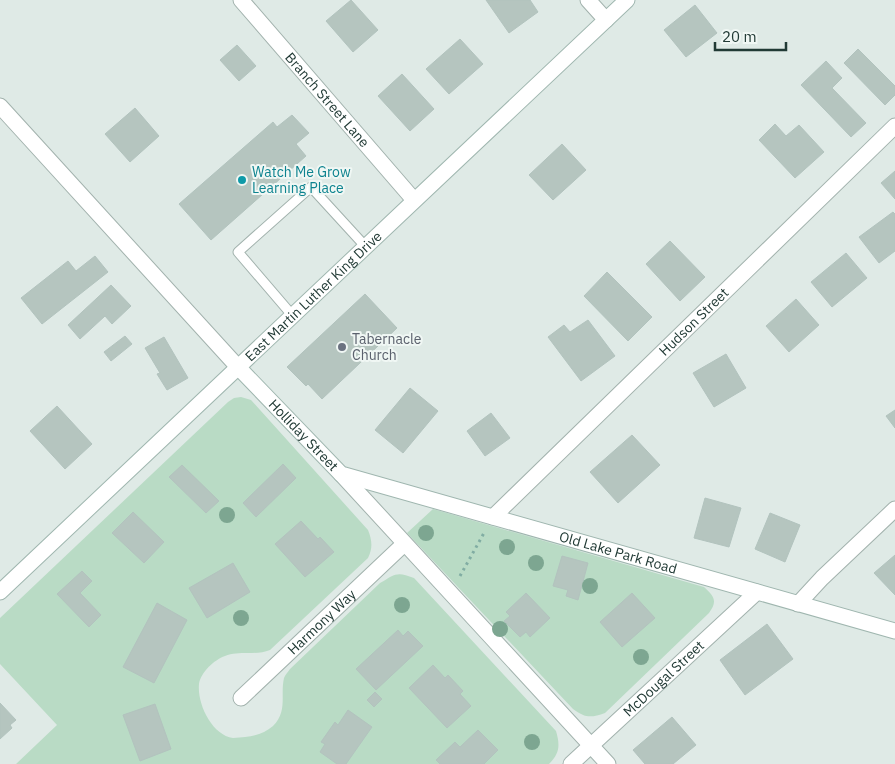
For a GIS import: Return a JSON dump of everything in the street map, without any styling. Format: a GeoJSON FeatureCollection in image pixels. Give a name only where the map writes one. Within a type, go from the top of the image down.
{"type":"FeatureCollection","features":[{"type":"Feature","properties":{"kind":"street","name":"Branch Street Lane"},"geometry":{"type":"LineString","coordinates":[[241,0],[414,200]]}},
{"type":"Feature","properties":{"kind":"street"},"geometry":{"type":"LineString","coordinates":[[588,0],[606,20]]}},
{"type":"Feature","properties":{"kind":"street","name":"East Martin Luther King Drive"},"geometry":{"type":"LineString","coordinates":[[0,592],[627,0]]}},
{"type":"Feature","properties":{"kind":"street","name":"Holliday Street"},"geometry":{"type":"LineString","coordinates":[[0,106],[238,366],[341,474],[608,764]]}},
{"type":"Feature","properties":{"kind":"street","name":"Hudson Street"},"geometry":{"type":"LineString","coordinates":[[493,517],[895,126]]}},
{"type":"Feature","properties":{"kind":"street","name":"Old Lake Park Road"},"geometry":{"type":"LineString","coordinates":[[341,474],[895,631]]}},
{"type":"Feature","properties":{"kind":"street"},"geometry":{"type":"LineString","coordinates":[[798,604],[822,578],[895,509]]}},
{"type":"Feature","properties":{"kind":"street","name":"Harmony Way"},"geometry":{"type":"LineString","coordinates":[[240,698],[404,544]]}},
{"type":"Feature","properties":{"kind":"street","name":"McDougal Street"},"geometry":{"type":"LineString","coordinates":[[571,764],[756,592]]}},
{"type":"Feature","properties":{"kind":"lane"},"geometry":{"type":"LineString","coordinates":[[292,315],[238,252],[311,187],[365,246]]}},
{"type":"Feature","properties":{"kind":"path"},"geometry":{"type":"LineString","coordinates":[[450,594],[493,517]]}},
{"type":"Feature","properties":{"kind":"green space"},"geometry":{"type":"Polygon","coordinates":[[[241,397],[251,400],[368,530],[371,547],[368,558],[270,650],[259,653],[230,654],[212,663],[202,675],[199,692],[203,709],[212,725],[225,736],[233,738],[257,735],[273,726],[278,720],[282,709],[284,678],[290,669],[380,583],[396,574],[400,574],[414,578],[556,731],[558,749],[549,764],[16,764],[57,725],[0,664],[0,618],[228,402],[234,398],[241,397]]]}},
{"type":"Feature","properties":{"kind":"green space"},"geometry":{"type":"Polygon","coordinates":[[[433,509],[704,587],[714,599],[713,605],[709,613],[605,713],[596,716],[585,716],[573,709],[407,533],[433,509]]]}},
{"type":"Feature","properties":{"kind":"building"},"geometry":{"type":"Polygon","coordinates":[[[351,0],[378,30],[353,52],[326,21],[351,0]]]}},
{"type":"Feature","properties":{"kind":"building"},"geometry":{"type":"Polygon","coordinates":[[[486,0],[530,0],[538,12],[509,33],[486,0]]]}},
{"type":"Feature","properties":{"kind":"building"},"geometry":{"type":"Polygon","coordinates":[[[695,5],[717,33],[686,57],[664,30],[695,5]]]}},
{"type":"Feature","properties":{"kind":"building"},"geometry":{"type":"Polygon","coordinates":[[[460,39],[483,64],[449,94],[426,69],[460,39]]]}},
{"type":"Feature","properties":{"kind":"building"},"geometry":{"type":"Polygon","coordinates":[[[237,45],[256,66],[239,81],[220,60],[237,45]]]}},
{"type":"Feature","properties":{"kind":"building"},"geometry":{"type":"Polygon","coordinates":[[[858,49],[895,86],[895,95],[885,105],[844,63],[858,49]]]}},
{"type":"Feature","properties":{"kind":"building"},"geometry":{"type":"Polygon","coordinates":[[[826,61],[842,78],[832,88],[866,123],[851,137],[801,85],[826,61]]]}},
{"type":"Feature","properties":{"kind":"building"},"geometry":{"type":"Polygon","coordinates":[[[402,74],[434,109],[410,131],[378,96],[402,74]]]}},
{"type":"Feature","properties":{"kind":"building"},"geometry":{"type":"Polygon","coordinates":[[[135,108],[159,136],[130,162],[105,134],[135,108]]]}},
{"type":"Feature","properties":{"kind":"building","name":"Watch Me Grow Learning Place"},"geometry":{"type":"Polygon","coordinates":[[[292,115],[309,133],[296,144],[306,156],[211,240],[179,204],[273,122],[277,127],[292,115]]]}},
{"type":"Feature","properties":{"kind":"building"},"geometry":{"type":"Polygon","coordinates":[[[775,124],[786,136],[799,125],[824,152],[795,178],[759,140],[775,124]]]}},
{"type":"Feature","properties":{"kind":"building"},"geometry":{"type":"Polygon","coordinates":[[[562,144],[586,170],[553,200],[529,175],[562,144]]]}},
{"type":"Feature","properties":{"kind":"building"},"geometry":{"type":"Polygon","coordinates":[[[895,171],[895,199],[881,183],[895,171]]]}},
{"type":"Feature","properties":{"kind":"building"},"geometry":{"type":"Polygon","coordinates":[[[893,212],[895,214],[895,251],[879,263],[859,237],[893,212]]]}},
{"type":"Feature","properties":{"kind":"building"},"geometry":{"type":"Polygon","coordinates":[[[670,241],[705,277],[680,301],[646,264],[670,241]]]}},
{"type":"Feature","properties":{"kind":"building"},"geometry":{"type":"Polygon","coordinates":[[[846,253],[867,278],[832,307],[811,282],[846,253]]]}},
{"type":"Feature","properties":{"kind":"building"},"geometry":{"type":"Polygon","coordinates":[[[95,256],[108,272],[42,324],[21,298],[68,261],[76,271],[95,256]]]}},
{"type":"Feature","properties":{"kind":"building"},"geometry":{"type":"Polygon","coordinates":[[[607,272],[652,317],[628,341],[584,296],[607,272]]]}},
{"type":"Feature","properties":{"kind":"building"},"geometry":{"type":"Polygon","coordinates":[[[111,285],[131,306],[112,324],[105,316],[80,339],[68,325],[111,285]]]}},
{"type":"Feature","properties":{"kind":"building","name":"Tabernacle Church"},"geometry":{"type":"Polygon","coordinates":[[[365,294],[397,328],[322,399],[308,384],[306,386],[287,367],[365,294]]]}},
{"type":"Feature","properties":{"kind":"building"},"geometry":{"type":"Polygon","coordinates":[[[796,299],[819,325],[789,352],[766,326],[796,299]]]}},
{"type":"Feature","properties":{"kind":"building"},"geometry":{"type":"Polygon","coordinates":[[[588,320],[615,356],[581,381],[548,337],[564,325],[570,332],[588,320]]]}},
{"type":"Feature","properties":{"kind":"building"},"geometry":{"type":"Polygon","coordinates":[[[125,336],[132,344],[111,361],[104,352],[125,336]]]}},
{"type":"Feature","properties":{"kind":"building"},"geometry":{"type":"Polygon","coordinates":[[[164,337],[188,378],[167,390],[157,374],[160,373],[145,348],[164,337]]]}},
{"type":"Feature","properties":{"kind":"building"},"geometry":{"type":"Polygon","coordinates":[[[726,354],[746,388],[714,407],[693,373],[726,354]]]}},
{"type":"Feature","properties":{"kind":"building"},"geometry":{"type":"Polygon","coordinates":[[[410,388],[438,411],[403,453],[375,430],[410,388]]]}},
{"type":"Feature","properties":{"kind":"building"},"geometry":{"type":"Polygon","coordinates":[[[57,406],[92,444],[65,469],[30,431],[57,406]]]}},
{"type":"Feature","properties":{"kind":"building"},"geometry":{"type":"Polygon","coordinates":[[[895,410],[895,428],[886,416],[895,410]]]}},
{"type":"Feature","properties":{"kind":"building"},"geometry":{"type":"Polygon","coordinates":[[[491,413],[510,438],[485,456],[467,431],[491,413]]]}},
{"type":"Feature","properties":{"kind":"building"},"geometry":{"type":"Polygon","coordinates":[[[632,435],[660,465],[618,503],[590,472],[632,435]]]}},
{"type":"Feature","properties":{"kind":"building"},"geometry":{"type":"Polygon","coordinates":[[[283,464],[296,478],[256,517],[243,503],[283,464]]]}},
{"type":"Feature","properties":{"kind":"building"},"geometry":{"type":"Polygon","coordinates":[[[182,465],[219,501],[206,513],[169,477],[182,465]]]}},
{"type":"Feature","properties":{"kind":"building"},"geometry":{"type":"Polygon","coordinates":[[[705,498],[741,508],[729,547],[694,538],[705,498]]]}},
{"type":"Feature","properties":{"kind":"building"},"geometry":{"type":"Polygon","coordinates":[[[133,512],[164,542],[144,563],[112,533],[133,512]]]}},
{"type":"Feature","properties":{"kind":"building"},"geometry":{"type":"Polygon","coordinates":[[[770,513],[800,525],[785,562],[755,549],[770,513]]]}},
{"type":"Feature","properties":{"kind":"building"},"geometry":{"type":"Polygon","coordinates":[[[301,521],[334,552],[305,577],[275,544],[301,521]]]}},
{"type":"Feature","properties":{"kind":"building"},"geometry":{"type":"Polygon","coordinates":[[[895,555],[895,595],[874,573],[895,555]]]}},
{"type":"Feature","properties":{"kind":"building"},"geometry":{"type":"Polygon","coordinates":[[[562,556],[588,563],[578,600],[566,596],[568,590],[553,586],[562,556]]]}},
{"type":"Feature","properties":{"kind":"building"},"geometry":{"type":"Polygon","coordinates":[[[233,563],[250,592],[207,618],[189,588],[233,563]]]}},
{"type":"Feature","properties":{"kind":"building"},"geometry":{"type":"Polygon","coordinates":[[[82,571],[92,581],[80,593],[101,615],[89,627],[57,594],[82,571]]]}},
{"type":"Feature","properties":{"kind":"building"},"geometry":{"type":"Polygon","coordinates":[[[526,593],[550,618],[530,637],[526,632],[520,637],[504,621],[510,616],[506,612],[526,593]]]}},
{"type":"Feature","properties":{"kind":"building"},"geometry":{"type":"Polygon","coordinates":[[[632,593],[655,618],[622,647],[600,622],[632,593]]]}},
{"type":"Feature","properties":{"kind":"building"},"geometry":{"type":"Polygon","coordinates":[[[157,603],[187,620],[154,683],[123,667],[157,603]]]}},
{"type":"Feature","properties":{"kind":"building"},"geometry":{"type":"Polygon","coordinates":[[[767,624],[793,659],[745,695],[720,660],[767,624]]]}},
{"type":"Feature","properties":{"kind":"building"},"geometry":{"type":"Polygon","coordinates":[[[398,630],[403,636],[408,631],[423,646],[376,690],[356,669],[398,630]]]}},
{"type":"Feature","properties":{"kind":"building"},"geometry":{"type":"Polygon","coordinates":[[[433,665],[445,678],[448,675],[463,691],[460,694],[471,706],[447,728],[409,688],[433,665]]]}},
{"type":"Feature","properties":{"kind":"building"},"geometry":{"type":"Polygon","coordinates":[[[375,692],[382,699],[374,707],[367,700],[375,692]]]}},
{"type":"Feature","properties":{"kind":"building"},"geometry":{"type":"Polygon","coordinates":[[[0,703],[16,720],[10,725],[12,728],[0,739],[0,703]]]}},
{"type":"Feature","properties":{"kind":"building"},"geometry":{"type":"Polygon","coordinates":[[[155,704],[171,749],[140,761],[123,715],[155,704]]]}},
{"type":"Feature","properties":{"kind":"building"},"geometry":{"type":"Polygon","coordinates":[[[348,710],[372,727],[346,764],[337,764],[320,752],[325,744],[321,742],[335,722],[338,725],[348,710]]]}},
{"type":"Feature","properties":{"kind":"building"},"geometry":{"type":"Polygon","coordinates":[[[672,717],[696,745],[673,764],[645,764],[633,750],[672,717]]]}},
{"type":"Feature","properties":{"kind":"building"},"geometry":{"type":"Polygon","coordinates":[[[478,730],[498,750],[484,764],[440,764],[436,760],[455,742],[460,747],[478,730]]]}},
{"type":"Feature","properties":{"kind":"place","name":"Watch Me Grow Learning Place"},"geometry":{"type":"Point","coordinates":[242,180]}},
{"type":"Feature","properties":{"kind":"place","name":"Tabernacle Church"},"geometry":{"type":"Point","coordinates":[342,347]}}]}
